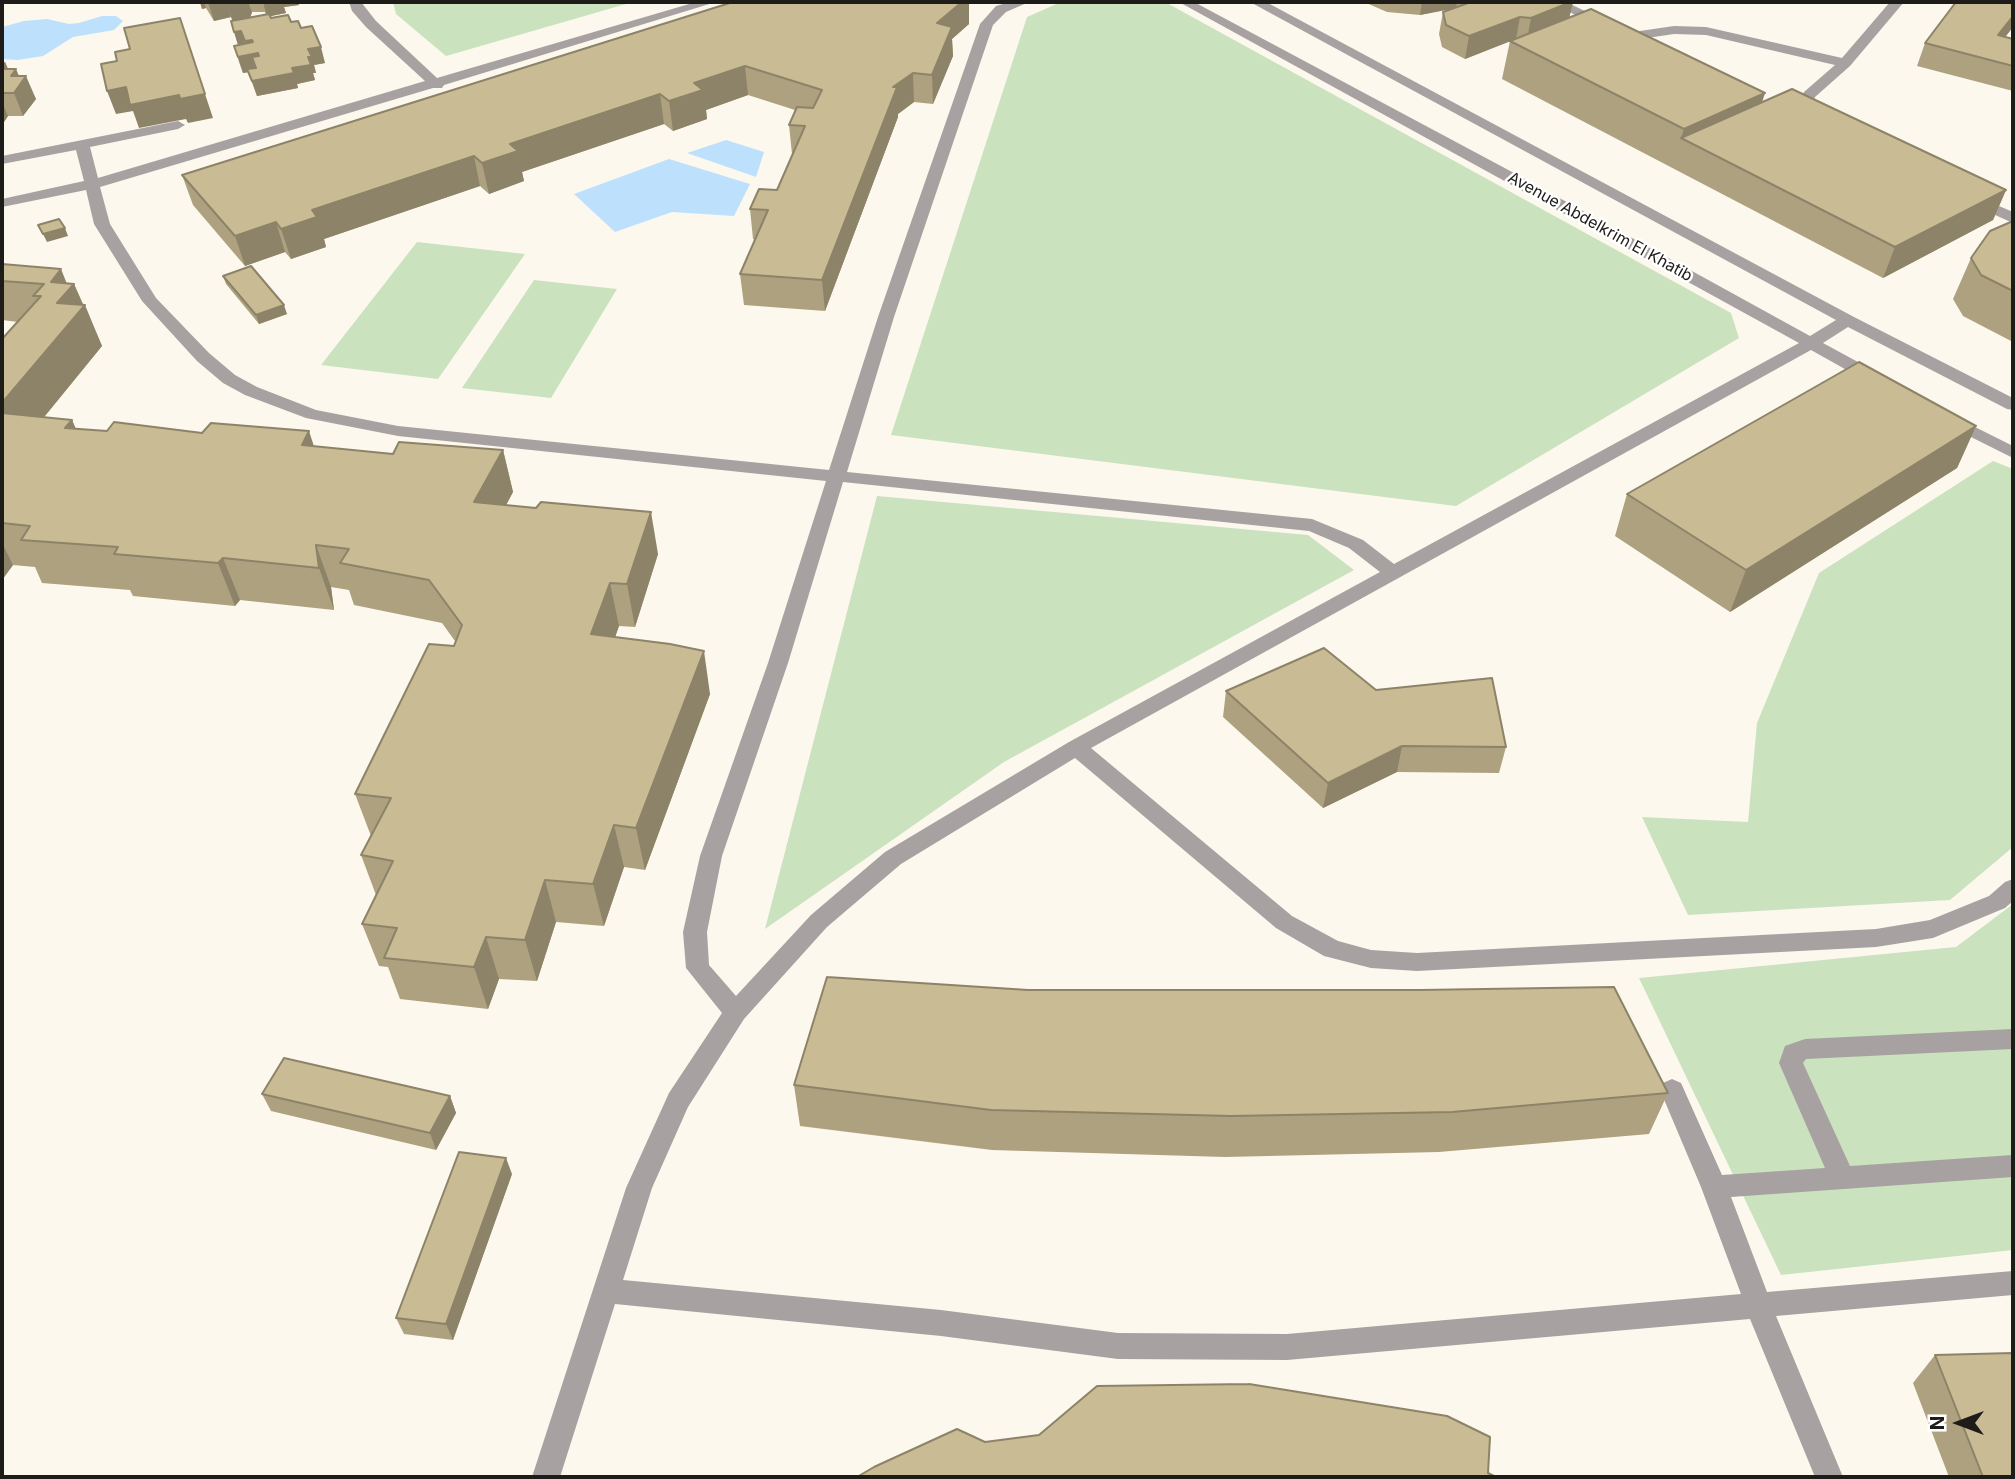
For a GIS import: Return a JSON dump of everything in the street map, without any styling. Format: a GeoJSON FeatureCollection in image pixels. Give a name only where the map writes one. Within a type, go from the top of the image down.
{"type":"FeatureCollection","features":[{"type":"Feature","properties":{"kind":"street"},"geometry":{"type":"LineString","coordinates":[[355,2],[371,24],[437,85]]}},
{"type":"Feature","properties":{"kind":"street"},"geometry":{"type":"LineString","coordinates":[[2,203],[93,184],[437,85],[709,2]]}},
{"type":"Feature","properties":{"kind":"street"},"geometry":{"type":"LineString","coordinates":[[736,1012],[698,968],[695,932],[711,856],[778,663],[886,317],[987,24],[1001,9],[1022,2]]}},
{"type":"Feature","properties":{"kind":"street","name":"Avenue Abdelkrim El Khatib"},"geometry":{"type":"LineString","coordinates":[[1185,2],[1509,176],[1893,388]]}},
{"type":"Feature","properties":{"kind":"street","name":"Avenue Abdelkrim El Khatib"},"geometry":{"type":"LineString","coordinates":[[1257,2],[1849,320],[2013,405]]}},
{"type":"Feature","properties":{"kind":"street"},"geometry":{"type":"LineString","coordinates":[[1556,2],[1656,47]]}},
{"type":"Feature","properties":{"kind":"street"},"geometry":{"type":"LineString","coordinates":[[1828,133],[1813,123],[1808,113],[1805,105],[1809,95],[1844,63],[1897,2]]}},
{"type":"Feature","properties":{"kind":"street"},"geometry":{"type":"LineString","coordinates":[[1633,36],[1674,30],[1706,31],[1844,63]]}},
{"type":"Feature","properties":{"kind":"street"},"geometry":{"type":"LineString","coordinates":[[1787,107],[1808,113]]}},
{"type":"Feature","properties":{"kind":"street"},"geometry":{"type":"LineString","coordinates":[[2,160],[178,125]]}},
{"type":"Feature","properties":{"kind":"street"},"geometry":{"type":"LineString","coordinates":[[82,145],[102,224],[150,301],[203,357],[229,379],[312,414],[398,431],[1312,525],[1356,544],[1393,573]]}},
{"type":"Feature","properties":{"kind":"street"},"geometry":{"type":"LineString","coordinates":[[1953,191],[2013,218]]}},
{"type":"Feature","properties":{"kind":"street"},"geometry":{"type":"LineString","coordinates":[[546,1477],[639,1188],[678,1101],[736,1012],[820,921],[893,858],[1076,747],[1849,320]]}},
{"type":"Feature","properties":{"kind":"street"},"geometry":{"type":"LineString","coordinates":[[1940,414],[2013,453]]}},
{"type":"Feature","properties":{"kind":"street"},"geometry":{"type":"LineString","coordinates":[[1076,747],[1283,922],[1332,949],[1371,959],[1417,962],[1876,938],[1933,929],[1997,902],[2013,888]]}},
{"type":"Feature","properties":{"kind":"street"},"geometry":{"type":"LineString","coordinates":[[1842,1178],[1791,1063],[1794,1053],[1805,1049],[2013,1039]]}},
{"type":"Feature","properties":{"kind":"street"},"geometry":{"type":"LineString","coordinates":[[1672,1090],[1714,1187],[1758,1306],[1829,1477]]}},
{"type":"Feature","properties":{"kind":"street"},"geometry":{"type":"LineString","coordinates":[[1714,1187],[2013,1166]]}},
{"type":"Feature","properties":{"kind":"street"},"geometry":{"type":"LineString","coordinates":[[605,1291],[941,1323],[1131,1346],[1287,1347],[2013,1283]]}},
{"type":"Feature","properties":{"kind":"green space"},"geometry":{"type":"Polygon","coordinates":[[[393,2],[633,2],[446,56],[396,14],[393,2]]]}},
{"type":"Feature","properties":{"kind":"green space"},"geometry":{"type":"Polygon","coordinates":[[[1061,2],[1165,2],[1731,313],[1739,338],[1456,506],[891,435],[1027,17],[1061,2]]]}},
{"type":"Feature","properties":{"kind":"green space"},"geometry":{"type":"Polygon","coordinates":[[[417,242],[525,254],[438,379],[321,365],[417,242]]]}},
{"type":"Feature","properties":{"kind":"green space"},"geometry":{"type":"Polygon","coordinates":[[[534,280],[617,289],[551,398],[462,388],[534,280]]]}},
{"type":"Feature","properties":{"kind":"green space"},"geometry":{"type":"Polygon","coordinates":[[[1993,461],[2013,469],[2013,847],[1950,900],[1688,915],[1642,817],[1748,822],[1757,723],[1819,573],[1993,461]]]}},
{"type":"Feature","properties":{"kind":"green space"},"geometry":{"type":"Polygon","coordinates":[[[877,496],[1308,535],[1354,570],[1004,762],[765,929],[877,496]]]}},
{"type":"Feature","properties":{"kind":"green space"},"geometry":{"type":"Polygon","coordinates":[[[2013,904],[2013,1250],[1781,1275],[1639,978],[1956,947],[2013,904]]]}},
{"type":"Feature","properties":{"kind":"water"},"geometry":{"type":"Polygon","coordinates":[[[102,16],[116,16],[123,21],[114,30],[73,37],[43,56],[18,60],[2,59],[2,27],[47,19],[69,24],[79,23],[102,16]]]}},
{"type":"Feature","properties":{"kind":"water"},"geometry":{"type":"Polygon","coordinates":[[[726,140],[764,152],[756,177],[687,153],[726,140]]]}},
{"type":"Feature","properties":{"kind":"water"},"geometry":{"type":"Polygon","coordinates":[[[669,159],[750,184],[734,216],[672,212],[615,232],[574,194],[669,159]]]}},
{"type":"Feature","properties":{"kind":"building"},"geometry":{"type":"Polygon","coordinates":[[[733,2],[962,2],[937,23],[952,27],[932,75],[913,73],[893,87],[897,87],[822,280],[740,274],[768,210],[750,209],[759,189],[777,190],[805,126],[789,125],[797,107],[813,108],[822,90],[745,66],[694,83],[703,90],[669,101],[660,94],[510,144],[518,151],[482,163],[474,156],[312,210],[317,217],[281,229],[276,222],[235,236],[182,175],[733,2]]]}},
{"type":"Feature","properties":{"kind":"building"},"geometry":{"type":"Polygon","coordinates":[[[1471,2],[1571,2],[1531,18],[1520,17],[1469,36],[1446,25],[1443,12],[1471,2]]]}},
{"type":"Feature","properties":{"kind":"building"},"geometry":{"type":"Polygon","coordinates":[[[1956,2],[2013,2],[2013,16],[1998,35],[2013,39],[2013,66],[1925,43],[1956,2]]]}},
{"type":"Feature","properties":{"kind":"building"},"geometry":{"type":"Polygon","coordinates":[[[1591,9],[1765,93],[1684,129],[1510,41],[1591,9]]]}},
{"type":"Feature","properties":{"kind":"building"},"geometry":{"type":"Polygon","coordinates":[[[269,14],[271,18],[288,15],[291,22],[298,21],[301,28],[312,26],[321,47],[308,49],[312,57],[308,57],[311,65],[292,68],[294,73],[252,81],[247,69],[256,68],[252,57],[259,56],[258,53],[238,57],[234,46],[253,42],[245,41],[241,31],[234,32],[231,21],[269,14]]]}},
{"type":"Feature","properties":{"kind":"building"},"geometry":{"type":"Polygon","coordinates":[[[180,18],[205,94],[180,99],[179,95],[130,105],[126,87],[107,91],[101,64],[117,61],[115,52],[130,49],[124,28],[180,18]]]}},
{"type":"Feature","properties":{"kind":"building"},"geometry":{"type":"Polygon","coordinates":[[[2,69],[16,69],[11,76],[26,76],[14,93],[2,93],[2,69]]]}},
{"type":"Feature","properties":{"kind":"building"},"geometry":{"type":"Polygon","coordinates":[[[1792,89],[2006,190],[1895,247],[1681,138],[1792,89]]]}},
{"type":"Feature","properties":{"kind":"building"},"geometry":{"type":"Polygon","coordinates":[[[59,219],[65,228],[43,234],[38,225],[59,219]]]}},
{"type":"Feature","properties":{"kind":"building"},"geometry":{"type":"Polygon","coordinates":[[[2013,221],[2013,291],[1981,275],[1971,258],[1990,231],[2013,221]]]}},
{"type":"Feature","properties":{"kind":"building"},"geometry":{"type":"Polygon","coordinates":[[[2,264],[61,269],[51,282],[74,284],[57,303],[85,305],[2,403],[2,339],[41,296],[33,296],[44,284],[2,281],[2,264]]]}},
{"type":"Feature","properties":{"kind":"building"},"geometry":{"type":"Polygon","coordinates":[[[251,266],[284,305],[256,315],[223,276],[251,266]]]}},
{"type":"Feature","properties":{"kind":"building"},"geometry":{"type":"Polygon","coordinates":[[[1859,362],[1976,426],[1746,570],[1627,494],[1859,362]]]}},
{"type":"Feature","properties":{"kind":"building"},"geometry":{"type":"Polygon","coordinates":[[[2,413],[72,420],[65,428],[107,431],[114,422],[202,433],[211,423],[309,431],[302,445],[393,454],[399,442],[503,450],[474,502],[536,508],[541,502],[651,512],[627,584],[610,583],[591,634],[704,651],[636,828],[614,825],[593,884],[545,880],[525,940],[486,937],[474,967],[384,958],[397,928],[362,924],[393,861],[361,855],[391,798],[355,794],[429,644],[454,646],[462,625],[429,580],[340,563],[349,549],[316,545],[319,568],[223,558],[218,563],[114,554],[118,547],[21,540],[30,526],[2,523],[2,413]]]}},
{"type":"Feature","properties":{"kind":"building"},"geometry":{"type":"Polygon","coordinates":[[[1324,648],[1376,690],[1492,678],[1506,747],[1402,746],[1328,783],[1226,691],[1324,648]]]}},
{"type":"Feature","properties":{"kind":"building"},"geometry":{"type":"Polygon","coordinates":[[[827,977],[1028,990],[1614,987],[1668,1093],[1452,1112],[1231,1116],[991,1110],[794,1085],[827,977]]]}},
{"type":"Feature","properties":{"kind":"building"},"geometry":{"type":"Polygon","coordinates":[[[284,1058],[450,1096],[430,1133],[262,1094],[284,1058]]]}},
{"type":"Feature","properties":{"kind":"building"},"geometry":{"type":"Polygon","coordinates":[[[459,1152],[506,1158],[446,1324],[396,1318],[459,1152]]]}},
{"type":"Feature","properties":{"kind":"building"},"geometry":{"type":"Polygon","coordinates":[[[2013,1353],[2013,1477],[1983,1477],[1935,1355],[2013,1353]]]}},
{"type":"Feature","properties":{"kind":"building"},"geometry":{"type":"Polygon","coordinates":[[[1249,1384],[1447,1416],[1490,1437],[1488,1473],[1496,1477],[857,1477],[957,1429],[985,1442],[1039,1435],[1097,1386],[1249,1384]]]}}]}
